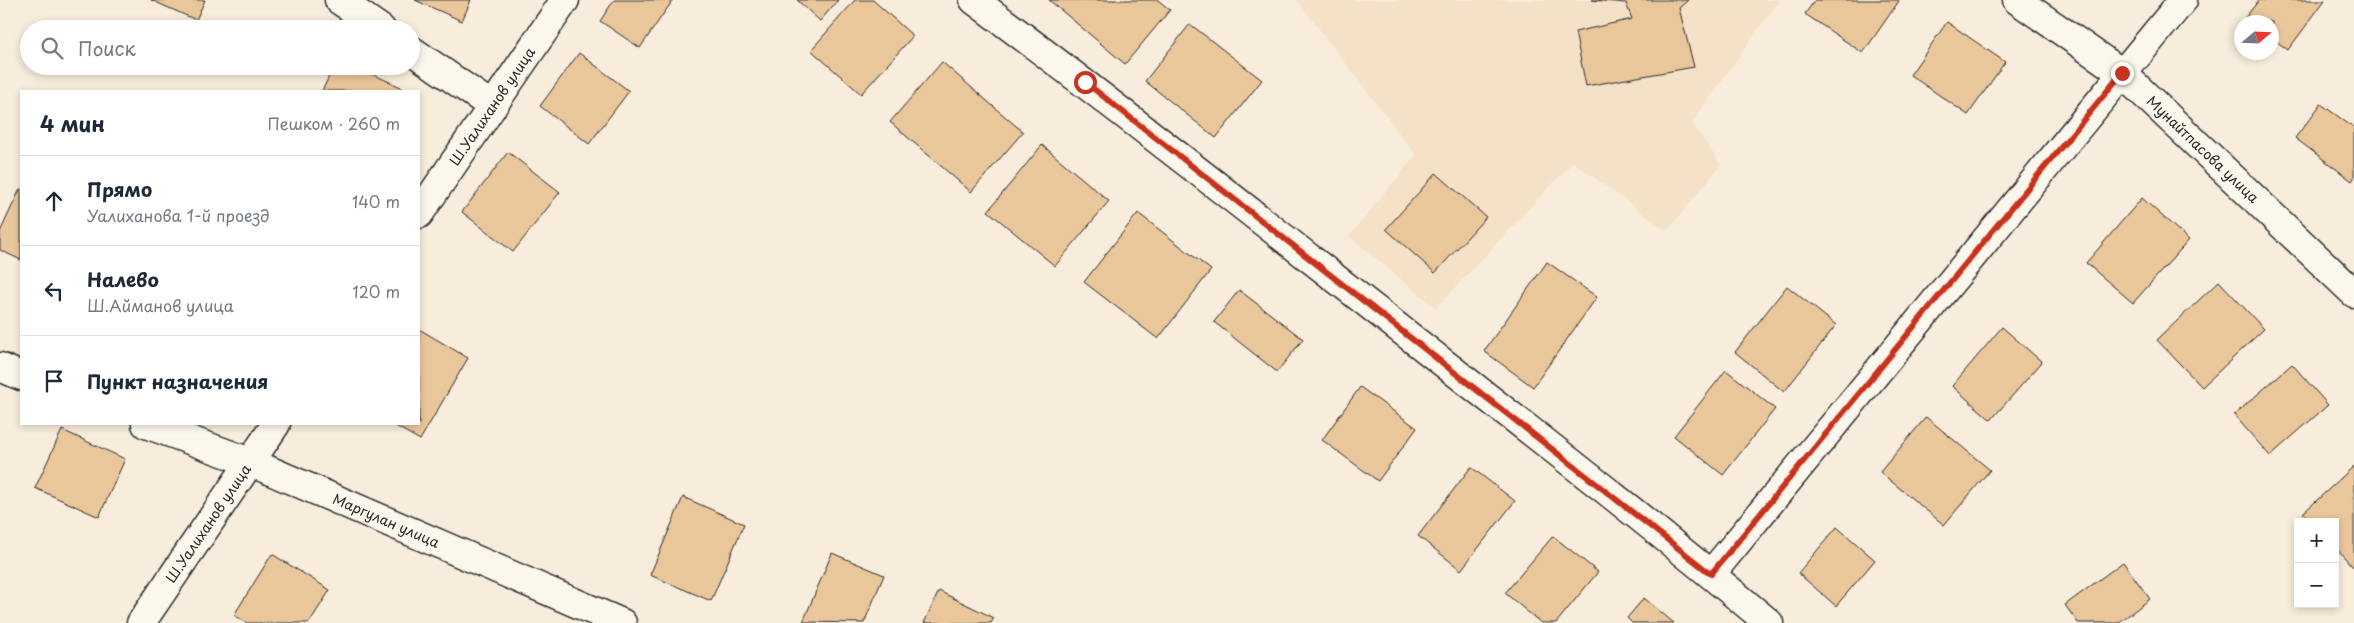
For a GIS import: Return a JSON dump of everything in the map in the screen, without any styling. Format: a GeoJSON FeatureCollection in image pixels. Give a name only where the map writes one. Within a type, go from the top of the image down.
{"type":"FeatureCollection","features":[{"type":"Feature","properties":{"kind":"street"},"geometry":{"type":"LineString","coordinates":[[339,0],[368,20]]}},
{"type":"Feature","properties":{"kind":"street","name":"Ш.Уалиханов улица"},"geometry":{"type":"LineString","coordinates":[[420,213],[565,0]]}},
{"type":"Feature","properties":{"kind":"street"},"geometry":{"type":"LineString","coordinates":[[974,0],[1100,94],[1711,574],[1769,623]]}},
{"type":"Feature","properties":{"kind":"street","name":"Мунайтпасова улица"},"geometry":{"type":"LineString","coordinates":[[2017,0],[2122,73],[2354,293]]}},
{"type":"Feature","properties":{"kind":"street"},"geometry":{"type":"LineString","coordinates":[[1711,574],[2183,0]]}},
{"type":"Feature","properties":{"kind":"street"},"geometry":{"type":"LineString","coordinates":[[420,56],[492,106]]}},
{"type":"Feature","properties":{"kind":"street"},"geometry":{"type":"LineString","coordinates":[[0,366],[20,376]]}},
{"type":"Feature","properties":{"kind":"street","name":"Маргулан улица"},"geometry":{"type":"LineString","coordinates":[[149,425],[250,462],[622,623]]}},
{"type":"Feature","properties":{"kind":"street","name":"Ш.Уалиханов улица"},"geometry":{"type":"LineString","coordinates":[[141,623],[275,425]]}},
{"type":"Feature","properties":{"kind":"shaded area"},"geometry":{"type":"Polygon","coordinates":[[[1297,0],[1779,0],[1692,123],[1721,165],[1667,231],[1573,162],[1436,308],[1349,236],[1416,155],[1297,0]]]}},
{"type":"Feature","properties":{"kind":"building"},"geometry":{"type":"Polygon","coordinates":[[[151,0],[205,0],[196,20],[151,0]]]}},
{"type":"Feature","properties":{"kind":"building"},"geometry":{"type":"Polygon","coordinates":[[[415,0],[471,0],[462,21],[415,0]]]}},
{"type":"Feature","properties":{"kind":"building"},"geometry":{"type":"Polygon","coordinates":[[[614,0],[673,0],[640,48],[600,21],[614,0]]]}},
{"type":"Feature","properties":{"kind":"building"},"geometry":{"type":"Polygon","coordinates":[[[797,0],[838,0],[820,21],[797,0]]]}},
{"type":"Feature","properties":{"kind":"building"},"geometry":{"type":"Polygon","coordinates":[[[855,0],[873,0],[913,36],[861,94],[811,50],[855,0]]]}},
{"type":"Feature","properties":{"kind":"building"},"geometry":{"type":"Polygon","coordinates":[[[1049,0],[1158,0],[1170,10],[1125,64],[1049,0]]]}},
{"type":"Feature","properties":{"kind":"building"},"geometry":{"type":"Polygon","coordinates":[[[1592,0],[1688,0],[1679,8],[1694,67],[1586,86],[1575,32],[1632,19],[1626,3],[1592,0]]]}},
{"type":"Feature","properties":{"kind":"building"},"geometry":{"type":"Polygon","coordinates":[[[1815,0],[1899,1],[1863,53],[1805,14],[1815,0]]]}},
{"type":"Feature","properties":{"kind":"building"},"geometry":{"type":"Polygon","coordinates":[[[2259,0],[2325,0],[2288,50],[2279,43],[2279,15],[2247,15],[2259,0]]]}},
{"type":"Feature","properties":{"kind":"building"},"geometry":{"type":"Polygon","coordinates":[[[1947,22],[2005,62],[1968,115],[1910,75],[1947,22]]]}},
{"type":"Feature","properties":{"kind":"building"},"geometry":{"type":"Polygon","coordinates":[[[1190,24],[1262,80],[1216,138],[1145,81],[1190,24]]]}},
{"type":"Feature","properties":{"kind":"building"},"geometry":{"type":"Polygon","coordinates":[[[579,53],[629,91],[589,144],[540,106],[579,53]]]}},
{"type":"Feature","properties":{"kind":"building"},"geometry":{"type":"Polygon","coordinates":[[[942,62],[1023,132],[971,192],[890,122],[942,62]]]}},
{"type":"Feature","properties":{"kind":"building"},"geometry":{"type":"Polygon","coordinates":[[[330,75],[374,75],[401,87],[400,90],[322,90],[330,75]]]}},
{"type":"Feature","properties":{"kind":"building"},"geometry":{"type":"Polygon","coordinates":[[[2321,104],[2354,128],[2354,178],[2352,181],[2295,138],[2321,104]]]}},
{"type":"Feature","properties":{"kind":"building"},"geometry":{"type":"Polygon","coordinates":[[[1042,145],[1109,201],[1055,266],[988,211],[1042,145]]]}},
{"type":"Feature","properties":{"kind":"building"},"geometry":{"type":"Polygon","coordinates":[[[508,152],[560,192],[513,252],[462,212],[508,152]]]}},
{"type":"Feature","properties":{"kind":"building"},"geometry":{"type":"Polygon","coordinates":[[[1436,173],[1486,217],[1435,273],[1386,229],[1436,173]]]}},
{"type":"Feature","properties":{"kind":"building"},"geometry":{"type":"Polygon","coordinates":[[[20,189],[20,260],[0,250],[0,232],[20,189]]]}},
{"type":"Feature","properties":{"kind":"building"},"geometry":{"type":"Polygon","coordinates":[[[2142,198],[2189,240],[2133,303],[2086,263],[2142,198]]]}},
{"type":"Feature","properties":{"kind":"building"},"geometry":{"type":"Polygon","coordinates":[[[1138,213],[1211,270],[1158,339],[1084,282],[1138,213]]]}},
{"type":"Feature","properties":{"kind":"building"},"geometry":{"type":"Polygon","coordinates":[[[1547,262],[1597,297],[1533,387],[1484,351],[1547,262]]]}},
{"type":"Feature","properties":{"kind":"building"},"geometry":{"type":"Polygon","coordinates":[[[2219,281],[2264,329],[2202,387],[2157,340],[2219,281]]]}},
{"type":"Feature","properties":{"kind":"building"},"geometry":{"type":"Polygon","coordinates":[[[1787,286],[1836,325],[1784,392],[1735,352],[1787,286]]]}},
{"type":"Feature","properties":{"kind":"building"},"geometry":{"type":"Polygon","coordinates":[[[1239,290],[1303,339],[1277,372],[1214,322],[1239,290]]]}},
{"type":"Feature","properties":{"kind":"building"},"geometry":{"type":"Polygon","coordinates":[[[2002,327],[2042,362],[1991,420],[1952,386],[2002,327]]]}},
{"type":"Feature","properties":{"kind":"building"},"geometry":{"type":"Polygon","coordinates":[[[420,330],[468,358],[420,440],[394,425],[420,425],[420,330]]]}},
{"type":"Feature","properties":{"kind":"building"},"geometry":{"type":"Polygon","coordinates":[[[2292,364],[2328,405],[2270,456],[2234,415],[2292,364]]]}},
{"type":"Feature","properties":{"kind":"building"},"geometry":{"type":"Polygon","coordinates":[[[1726,370],[1775,409],[1723,475],[1674,436],[1726,370]]]}},
{"type":"Feature","properties":{"kind":"building"},"geometry":{"type":"Polygon","coordinates":[[[1360,387],[1417,428],[1378,481],[1322,440],[1360,387]]]}},
{"type":"Feature","properties":{"kind":"building"},"geometry":{"type":"Polygon","coordinates":[[[1926,417],[1990,470],[1944,525],[1880,472],[1926,417]]]}},
{"type":"Feature","properties":{"kind":"building"},"geometry":{"type":"Polygon","coordinates":[[[62,430],[125,459],[99,517],[35,488],[62,430]]]}},
{"type":"Feature","properties":{"kind":"building"},"geometry":{"type":"Polygon","coordinates":[[[2354,466],[2353,567],[2339,551],[2339,518],[2308,518],[2303,513],[2354,466]]]}},
{"type":"Feature","properties":{"kind":"building"},"geometry":{"type":"Polygon","coordinates":[[[1471,467],[1515,501],[1461,570],[1418,536],[1471,467]]]}},
{"type":"Feature","properties":{"kind":"building"},"geometry":{"type":"Polygon","coordinates":[[[683,497],[744,524],[711,601],[650,575],[683,497]]]}},
{"type":"Feature","properties":{"kind":"building"},"geometry":{"type":"Polygon","coordinates":[[[1837,527],[1875,560],[1836,606],[1798,573],[1837,527]]]}},
{"type":"Feature","properties":{"kind":"building"},"geometry":{"type":"Polygon","coordinates":[[[1553,536],[1598,572],[1556,623],[1541,623],[1505,593],[1553,536]]]}},
{"type":"Feature","properties":{"kind":"building"},"geometry":{"type":"Polygon","coordinates":[[[832,553],[884,575],[864,623],[803,622],[832,553]]]}},
{"type":"Feature","properties":{"kind":"building"},"geometry":{"type":"Polygon","coordinates":[[[272,554],[330,590],[309,623],[247,623],[234,615],[272,554]]]}},
{"type":"Feature","properties":{"kind":"building"},"geometry":{"type":"Polygon","coordinates":[[[2123,562],[2150,599],[2118,623],[2078,623],[2065,605],[2123,562]]]}},
{"type":"Feature","properties":{"kind":"building"},"geometry":{"type":"Polygon","coordinates":[[[939,591],[994,618],[991,623],[924,623],[939,591]]]}},
{"type":"Feature","properties":{"kind":"building"},"geometry":{"type":"Polygon","coordinates":[[[1644,598],[1674,623],[1632,623],[1627,618],[1644,598]]]}},
{"type":"Feature","properties":{"kind":"route"},"geometry":{"type":"LineString","coordinates":[[1085,82],[1711,574],[2122,73]]}}]}
